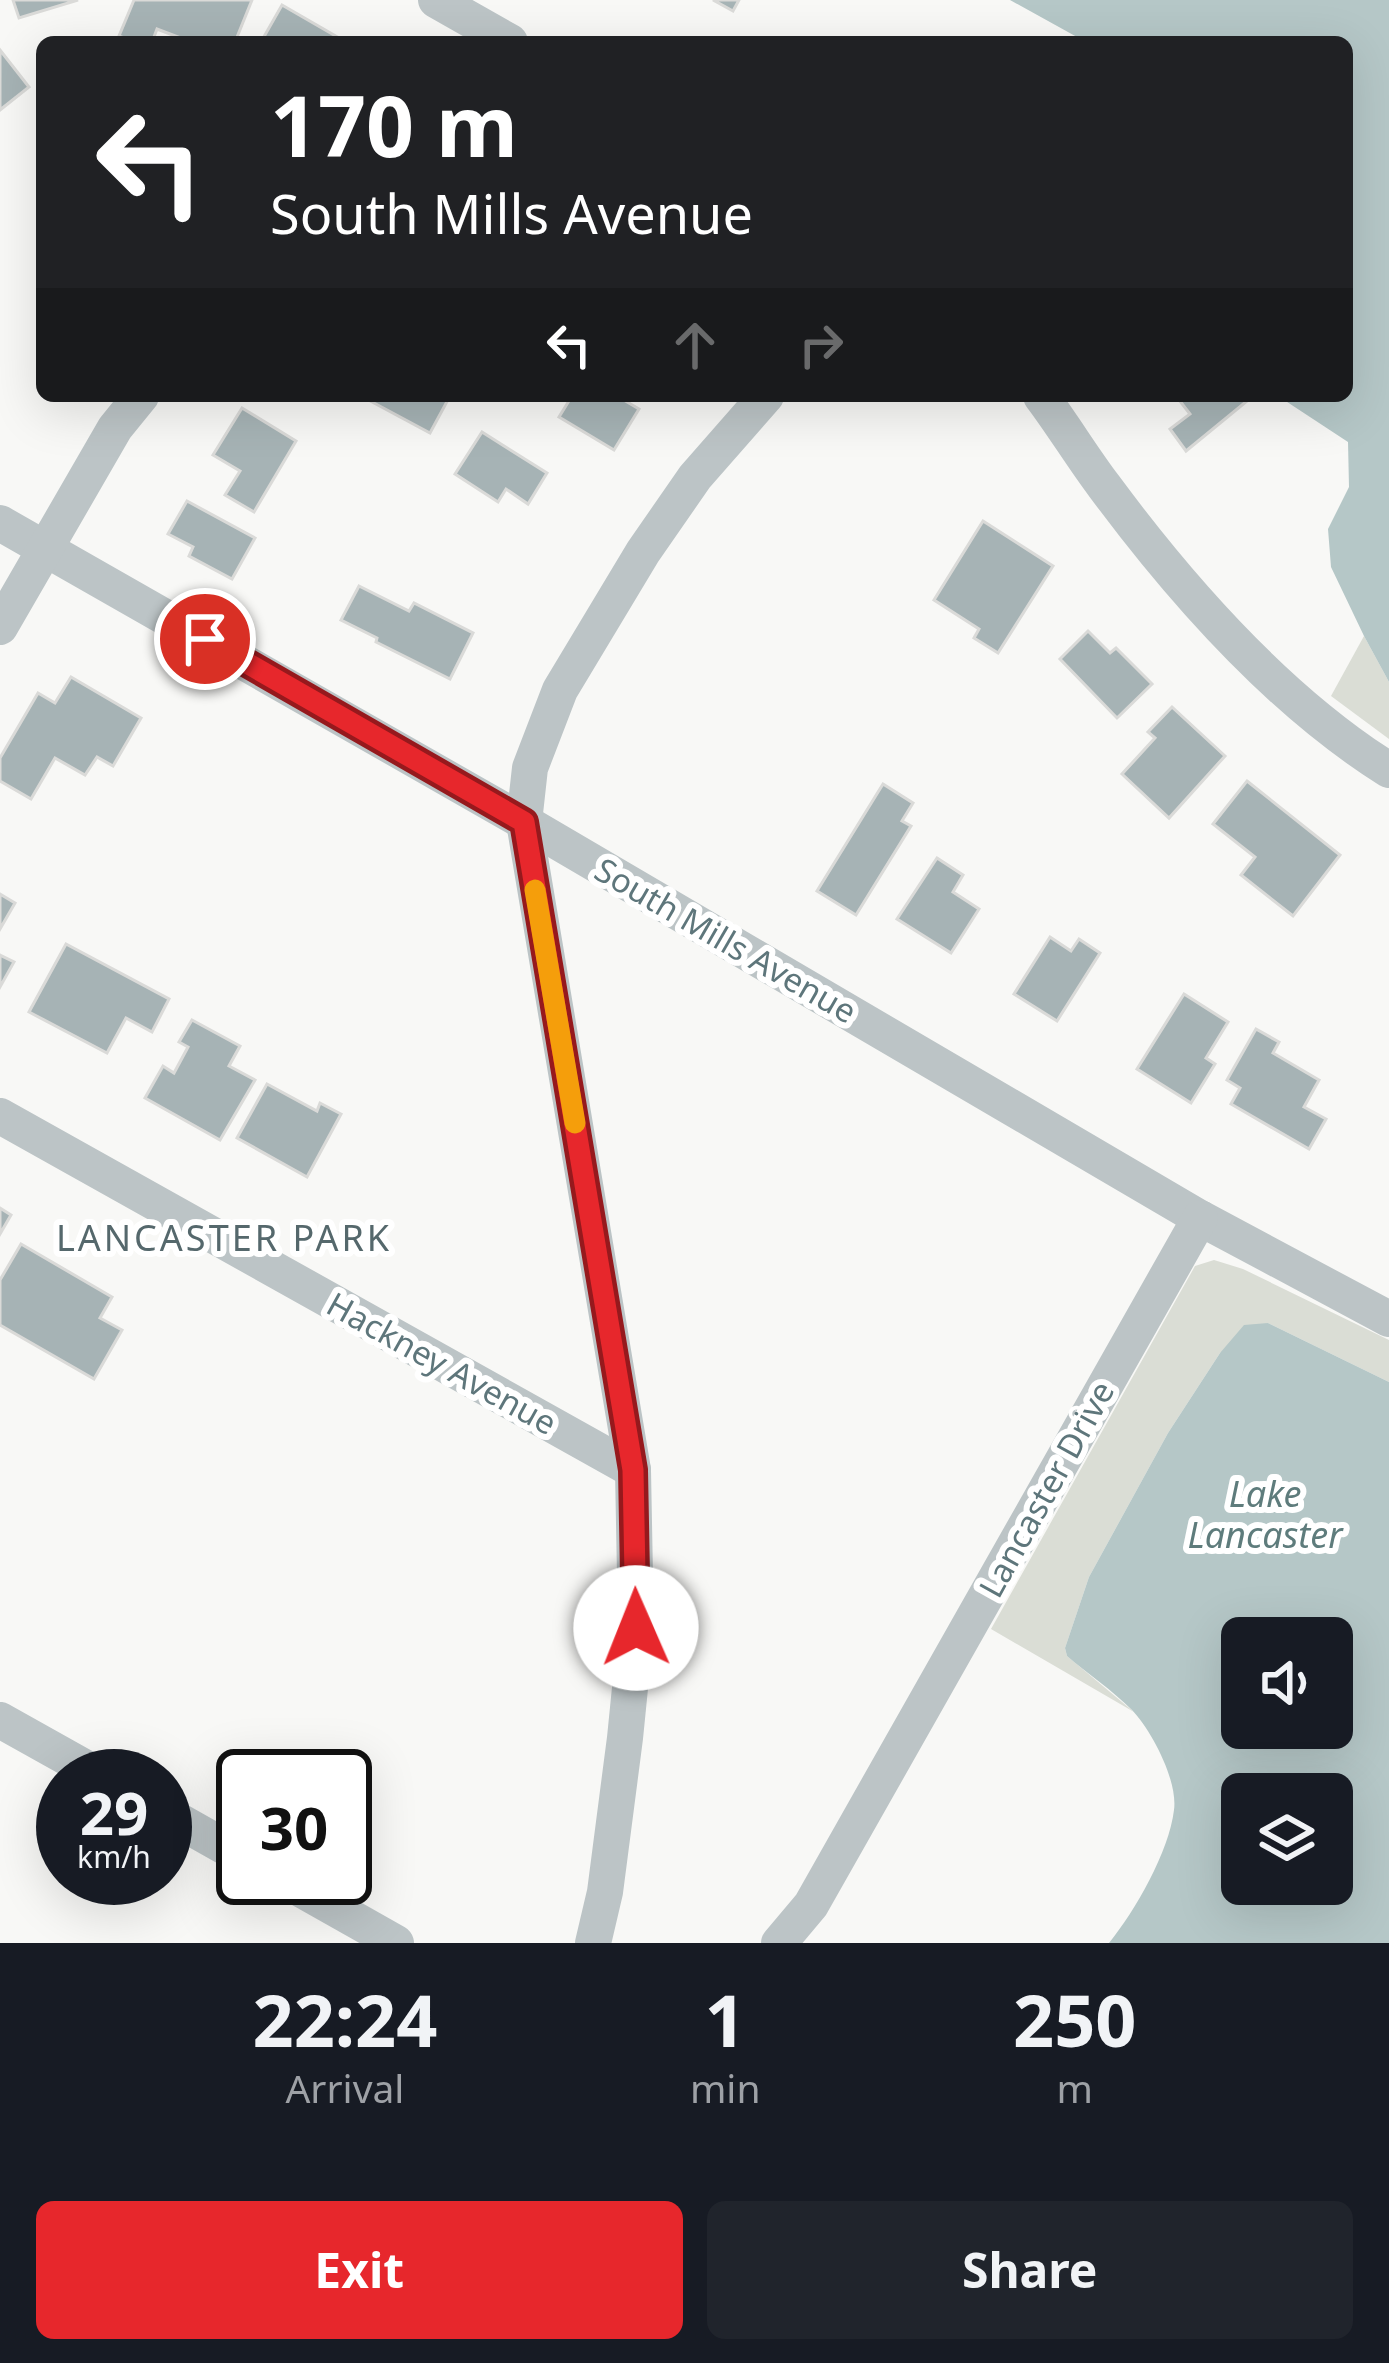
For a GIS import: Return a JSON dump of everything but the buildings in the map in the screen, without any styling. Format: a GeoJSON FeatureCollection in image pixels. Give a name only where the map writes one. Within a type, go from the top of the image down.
{"type":"FeatureCollection","features":[{"type":"Feature","properties":{"kind":"street"},"geometry":{"type":"LineString","coordinates":[[436,0],[499,36]]}},
{"type":"Feature","properties":{"kind":"street"},"geometry":{"type":"LineString","coordinates":[[0,627],[115,428],[136,402]]}},
{"type":"Feature","properties":{"kind":"street"},"geometry":{"type":"LineString","coordinates":[[593,1943],[604,1892],[636,1628],[633,1470],[524,822],[530,768],[560,690],[694,477],[761,402]]}},
{"type":"Feature","properties":{"kind":"street"},"geometry":{"type":"LineString","coordinates":[[1045,402],[1104,487],[1233,638],[1292,697],[1389,770]]}},
{"type":"Feature","properties":{"kind":"street","name":"South Mills Avenue"},"geometry":{"type":"LineString","coordinates":[[0,523],[524,822],[1199,1218]]}},
{"type":"Feature","properties":{"kind":"street","name":"Hackney Avenue"},"geometry":{"type":"LineString","coordinates":[[0,1116],[633,1470]]}},
{"type":"Feature","properties":{"kind":"street"},"geometry":{"type":"LineString","coordinates":[[1199,1218],[1389,1319]]}},
{"type":"Feature","properties":{"kind":"street","name":"Lancaster Drive"},"geometry":{"type":"LineString","coordinates":[[779,1943],[811,1905],[1199,1218]]}},
{"type":"Feature","properties":{"kind":"street"},"geometry":{"type":"LineString","coordinates":[[0,1720],[52,1749]]}},
{"type":"Feature","properties":{"kind":"street"},"geometry":{"type":"LineString","coordinates":[[329,1905],[396,1943]]}},
{"type":"Feature","properties":{"kind":"shaded area"},"geometry":{"type":"Polygon","coordinates":[[[1364,636],[1389,682],[1389,739],[1331,696],[1364,636]]]}},
{"type":"Feature","properties":{"kind":"shaded area"},"geometry":{"type":"Polygon","coordinates":[[[1214,1260],[1243,1269],[1389,1340],[1389,1382],[1268,1323],[1220,1353],[1168,1433],[1089,1577],[1065,1648],[1067,1656],[1134,1712],[991,1629],[1195,1266],[1214,1260]]]}},
{"type":"Feature","properties":{"kind":"water"},"geometry":{"type":"Polygon","coordinates":[[[1010,0],[1389,0],[1389,682],[1331,567],[1328,529],[1349,487],[1348,442],[1287,402],[1353,402],[1353,36],[1075,36],[1010,0]]]}},
{"type":"Feature","properties":{"kind":"water","name":"Lake Lancaster"},"geometry":{"type":"Polygon","coordinates":[[[1268,1323],[1389,1382],[1389,1943],[1109,1943],[1158,1862],[1171,1826],[1174,1798],[1162,1757],[1140,1719],[1067,1656],[1065,1648],[1089,1577],[1168,1433],[1244,1325],[1268,1323]]]}},
{"type":"Feature","properties":{"kind":"slow traffic"},"geometry":{"type":"LineString","coordinates":[[535,890],[575,1123]]}},
{"type":"Feature","properties":{"kind":"district","name":"LANCASTER PARK"},"geometry":{"type":"Point","coordinates":[224,1237]}},
{"type":"Feature","properties":{"kind":"route"},"geometry":{"type":"LineString","coordinates":[[205,639],[524,822],[633,1470],[636,1628]]}}]}
